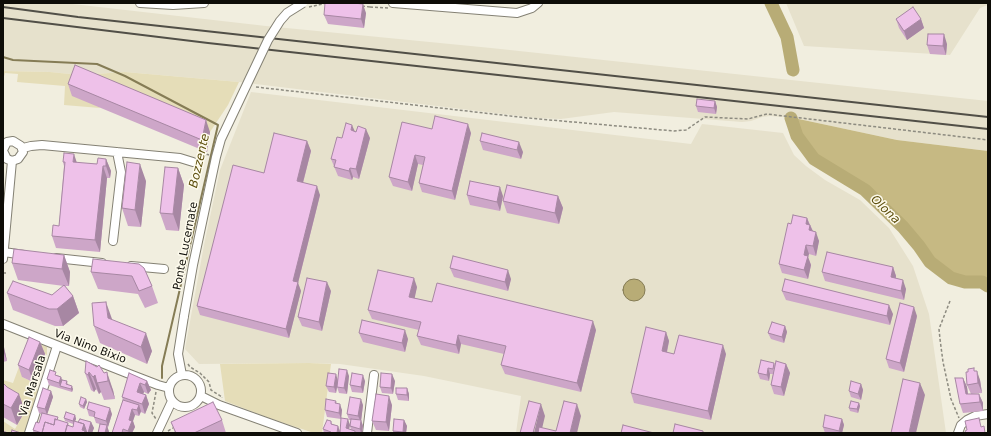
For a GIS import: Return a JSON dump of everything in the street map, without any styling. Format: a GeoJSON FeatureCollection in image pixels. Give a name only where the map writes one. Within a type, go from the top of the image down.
{"type":"FeatureCollection","features":[{"type":"Feature","properties":{"kind":"street"},"geometry":{"type":"LineString","coordinates":[[140,3],[173,5],[204,3]]}},
{"type":"Feature","properties":{"kind":"street"},"geometry":{"type":"LineString","coordinates":[[393,3],[517,13],[532,8],[538,3]]}},
{"type":"Feature","properties":{"kind":"street","name":"Ponte Lucernate"},"geometry":{"type":"LineString","coordinates":[[182,375],[178,354],[184,316],[194,257],[221,138],[268,40],[277,25],[287,13],[303,6]]}},
{"type":"Feature","properties":{"kind":"street"},"geometry":{"type":"LineString","coordinates":[[14,141],[19,143],[22,148],[20,157],[12,161],[7,159],[3,151],[7,142],[14,141]]}},
{"type":"Feature","properties":{"kind":"street"},"geometry":{"type":"LineString","coordinates":[[22,148],[42,145],[180,158],[193,162]]}},
{"type":"Feature","properties":{"kind":"street"},"geometry":{"type":"LineString","coordinates":[[113,241],[121,172],[117,152]]}},
{"type":"Feature","properties":{"kind":"street"},"geometry":{"type":"LineString","coordinates":[[12,161],[3,256],[34,256]]}},
{"type":"Feature","properties":{"kind":"street"},"geometry":{"type":"LineString","coordinates":[[50,257],[164,269]]}},
{"type":"Feature","properties":{"kind":"street","name":"Via Nino Bixio"},"geometry":{"type":"LineString","coordinates":[[3,324],[57,346],[130,379],[169,388]]}},
{"type":"Feature","properties":{"kind":"street","name":"Via Marsala"},"geometry":{"type":"LineString","coordinates":[[29,433],[57,346]]}},
{"type":"Feature","properties":{"kind":"street"},"geometry":{"type":"LineString","coordinates":[[182,375],[187,375],[196,379],[201,387],[201,396],[196,403],[188,407],[179,406],[172,401],[170,397],[169,388],[174,380],[182,375]]}},
{"type":"Feature","properties":{"kind":"street"},"geometry":{"type":"LineString","coordinates":[[367,433],[374,375]]}},
{"type":"Feature","properties":{"kind":"street"},"geometry":{"type":"LineString","coordinates":[[201,396],[219,405],[297,433]]}},
{"type":"Feature","properties":{"kind":"street"},"geometry":{"type":"LineString","coordinates":[[157,433],[172,401]]}},
{"type":"Feature","properties":{"kind":"street"},"geometry":{"type":"LineString","coordinates":[[958,433],[961,425],[975,416],[988,414]]}},
{"type":"Feature","properties":{"kind":"path"},"geometry":{"type":"LineString","coordinates":[[303,6],[328,3]]}},
{"type":"Feature","properties":{"kind":"path"},"geometry":{"type":"LineString","coordinates":[[357,6],[370,7]]}},
{"type":"Feature","properties":{"kind":"path"},"geometry":{"type":"LineString","coordinates":[[256,87],[528,118],[674,131],[686,130],[705,117],[748,119],[767,114],[988,140]]}},
{"type":"Feature","properties":{"kind":"path"},"geometry":{"type":"LineString","coordinates":[[193,162],[200,152],[210,156]]}},
{"type":"Feature","properties":{"kind":"path"},"geometry":{"type":"LineString","coordinates":[[950,301],[939,329],[943,362],[952,399],[961,425]]}},
{"type":"Feature","properties":{"kind":"path"},"geometry":{"type":"LineString","coordinates":[[158,385],[152,413],[168,431],[166,433]]}},
{"type":"Feature","properties":{"kind":"shaded area"},"geometry":{"type":"Polygon","coordinates":[[[3,3],[64,3],[266,26],[491,48],[988,101],[988,151],[897,140],[794,118],[770,116],[742,122],[614,112],[561,119],[536,118],[239,82],[125,72],[80,75],[50,72],[3,71],[3,3]]]}},
{"type":"Feature","properties":{"kind":"shaded area"},"geometry":{"type":"Polygon","coordinates":[[[786,3],[988,3],[988,5],[980,8],[950,55],[804,46],[786,3]]]}},
{"type":"Feature","properties":{"kind":"shaded area"},"geometry":{"type":"Polygon","coordinates":[[[3,71],[50,72],[80,75],[125,72],[239,82],[228,105],[210,132],[80,77],[100,108],[64,105],[65,86],[17,82],[18,74],[5,73],[3,80],[3,71]]]}},
{"type":"Feature","properties":{"kind":"shaded area"},"geometry":{"type":"Polygon","coordinates":[[[251,92],[691,144],[702,124],[783,133],[794,155],[806,166],[825,180],[860,200],[889,228],[913,266],[929,314],[946,433],[516,433],[521,396],[424,376],[340,364],[199,364],[185,349],[204,245],[220,170],[251,92]]]}},
{"type":"Feature","properties":{"kind":"shaded area"},"geometry":{"type":"Polygon","coordinates":[[[794,118],[897,140],[988,151],[988,282],[983,278],[966,279],[953,275],[932,260],[914,234],[867,188],[836,167],[816,156],[799,132],[794,118]]]}},
{"type":"Feature","properties":{"kind":"shaded area"},"geometry":{"type":"Polygon","coordinates":[[[634,279],[642,282],[645,290],[642,298],[634,301],[626,298],[623,290],[626,282],[634,279]]]}},
{"type":"Feature","properties":{"kind":"shaded area"},"geometry":{"type":"Polygon","coordinates":[[[29,340],[47,347],[47,355],[34,349],[22,377],[33,382],[31,387],[39,390],[26,433],[3,433],[3,421],[15,429],[25,411],[3,395],[3,380],[13,383],[29,340]]]}},
{"type":"Feature","properties":{"kind":"shaded area"},"geometry":{"type":"Polygon","coordinates":[[[220,364],[331,364],[322,433],[314,433],[225,401],[220,364]]]}},
{"type":"Feature","properties":{"kind":"building"},"geometry":{"type":"Polygon","coordinates":[[[325,3],[363,4],[361,19],[324,15],[325,3]]]}},
{"type":"Feature","properties":{"kind":"building"},"geometry":{"type":"Polygon","coordinates":[[[913,7],[921,19],[904,31],[896,19],[913,7]]]}},
{"type":"Feature","properties":{"kind":"building"},"geometry":{"type":"Polygon","coordinates":[[[928,34],[944,34],[943,46],[927,45],[928,34]]]}},
{"type":"Feature","properties":{"kind":"building"},"geometry":{"type":"Polygon","coordinates":[[[75,65],[206,120],[202,140],[68,84],[75,65]]]}},
{"type":"Feature","properties":{"kind":"building"},"geometry":{"type":"Polygon","coordinates":[[[697,99],[715,101],[714,108],[696,106],[697,99]]]}},
{"type":"Feature","properties":{"kind":"building"},"geometry":{"type":"Polygon","coordinates":[[[435,116],[468,124],[452,191],[419,183],[425,157],[415,155],[408,182],[389,177],[402,122],[432,129],[435,116]]]}},
{"type":"Feature","properties":{"kind":"building"},"geometry":{"type":"Polygon","coordinates":[[[346,123],[352,125],[351,130],[356,132],[358,126],[366,129],[356,169],[350,168],[349,171],[334,167],[336,160],[331,159],[337,137],[342,138],[346,123]]]}},
{"type":"Feature","properties":{"kind":"building"},"geometry":{"type":"Polygon","coordinates":[[[274,133],[307,141],[297,181],[317,186],[293,281],[298,282],[286,329],[197,306],[233,165],[264,173],[274,133]]]}},
{"type":"Feature","properties":{"kind":"building"},"geometry":{"type":"Polygon","coordinates":[[[482,133],[519,142],[517,150],[480,141],[482,133]]]}},
{"type":"Feature","properties":{"kind":"building"},"geometry":{"type":"Polygon","coordinates":[[[64,153],[74,154],[73,162],[97,164],[98,158],[106,159],[106,166],[103,166],[95,240],[52,236],[53,225],[59,226],[65,162],[63,162],[64,153]]]}},
{"type":"Feature","properties":{"kind":"building"},"geometry":{"type":"Polygon","coordinates":[[[127,162],[140,164],[135,210],[122,208],[127,162]]]}},
{"type":"Feature","properties":{"kind":"building"},"geometry":{"type":"Polygon","coordinates":[[[165,167],[178,168],[173,214],[160,213],[165,167]]]}},
{"type":"Feature","properties":{"kind":"building"},"geometry":{"type":"Polygon","coordinates":[[[470,181],[500,187],[497,202],[467,195],[470,181]]]}},
{"type":"Feature","properties":{"kind":"building"},"geometry":{"type":"Polygon","coordinates":[[[507,185],[558,196],[555,213],[503,201],[507,185]]]}},
{"type":"Feature","properties":{"kind":"building"},"geometry":{"type":"Polygon","coordinates":[[[793,215],[807,218],[806,224],[810,225],[809,230],[816,232],[813,246],[806,245],[804,255],[808,256],[804,270],[779,264],[788,223],[791,224],[793,215]]]}},
{"type":"Feature","properties":{"kind":"building"},"geometry":{"type":"Polygon","coordinates":[[[14,249],[64,255],[62,269],[12,263],[14,249]]]}},
{"type":"Feature","properties":{"kind":"building"},"geometry":{"type":"Polygon","coordinates":[[[827,252],[893,267],[891,277],[903,280],[901,291],[822,272],[827,252]]]}},
{"type":"Feature","properties":{"kind":"building"},"geometry":{"type":"Polygon","coordinates":[[[453,256],[508,270],[505,282],[450,268],[453,256]]]}},
{"type":"Feature","properties":{"kind":"building"},"geometry":{"type":"Polygon","coordinates":[[[93,259],[139,264],[144,268],[152,286],[139,291],[132,276],[91,272],[93,259]]]}},
{"type":"Feature","properties":{"kind":"building"},"geometry":{"type":"Polygon","coordinates":[[[378,270],[414,278],[409,297],[432,302],[437,283],[593,321],[577,383],[501,365],[506,346],[458,335],[456,345],[417,336],[421,322],[368,310],[378,270]]]}},
{"type":"Feature","properties":{"kind":"building"},"geometry":{"type":"Polygon","coordinates":[[[307,278],[327,282],[319,322],[298,317],[307,278]]]}},
{"type":"Feature","properties":{"kind":"building"},"geometry":{"type":"Polygon","coordinates":[[[785,279],[889,305],[887,316],[782,291],[785,279]]]}},
{"type":"Feature","properties":{"kind":"building"},"geometry":{"type":"Polygon","coordinates":[[[13,281],[52,295],[64,285],[73,296],[57,309],[49,309],[7,293],[13,281]]]}},
{"type":"Feature","properties":{"kind":"building"},"geometry":{"type":"Polygon","coordinates":[[[106,302],[108,318],[146,333],[141,347],[94,326],[92,303],[106,302]]]}},
{"type":"Feature","properties":{"kind":"building"},"geometry":{"type":"Polygon","coordinates":[[[900,303],[914,307],[900,363],[886,359],[900,303]]]}},
{"type":"Feature","properties":{"kind":"building"},"geometry":{"type":"Polygon","coordinates":[[[362,320],[405,330],[402,343],[359,333],[362,320]]]}},
{"type":"Feature","properties":{"kind":"building"},"geometry":{"type":"Polygon","coordinates":[[[772,322],[785,326],[782,337],[768,333],[772,322]]]}},
{"type":"Feature","properties":{"kind":"building"},"geometry":{"type":"Polygon","coordinates":[[[646,327],[666,332],[662,351],[674,354],[679,335],[723,345],[708,411],[631,393],[646,327]]]}},
{"type":"Feature","properties":{"kind":"building"},"geometry":{"type":"Polygon","coordinates":[[[29,337],[40,342],[29,370],[18,365],[29,337]]]}},
{"type":"Feature","properties":{"kind":"building"},"geometry":{"type":"Polygon","coordinates":[[[761,360],[774,363],[773,369],[768,368],[767,375],[758,373],[761,360]]]}},
{"type":"Feature","properties":{"kind":"building"},"geometry":{"type":"Polygon","coordinates":[[[86,361],[97,367],[99,365],[104,373],[107,372],[108,381],[97,383],[95,375],[93,377],[89,372],[88,375],[85,373],[86,361]]]}},
{"type":"Feature","properties":{"kind":"building"},"geometry":{"type":"Polygon","coordinates":[[[776,361],[786,364],[781,387],[771,385],[776,361]]]}},
{"type":"Feature","properties":{"kind":"building"},"geometry":{"type":"Polygon","coordinates":[[[974,368],[974,371],[977,371],[978,383],[967,385],[966,372],[968,372],[968,369],[974,368]]]}},
{"type":"Feature","properties":{"kind":"building"},"geometry":{"type":"Polygon","coordinates":[[[339,369],[347,370],[344,388],[337,387],[339,369]]]}},
{"type":"Feature","properties":{"kind":"building"},"geometry":{"type":"Polygon","coordinates":[[[50,370],[56,372],[55,375],[61,377],[59,383],[47,379],[50,370]]]}},
{"type":"Feature","properties":{"kind":"building"},"geometry":{"type":"Polygon","coordinates":[[[129,373],[147,381],[145,385],[140,383],[137,392],[146,395],[142,404],[122,397],[129,373]]]}},
{"type":"Feature","properties":{"kind":"building"},"geometry":{"type":"Polygon","coordinates":[[[328,373],[336,374],[334,387],[326,386],[328,373]]]}},
{"type":"Feature","properties":{"kind":"building"},"geometry":{"type":"Polygon","coordinates":[[[352,373],[363,375],[361,387],[350,385],[352,373]]]}},
{"type":"Feature","properties":{"kind":"building"},"geometry":{"type":"Polygon","coordinates":[[[381,373],[392,374],[391,388],[380,387],[381,373]]]}},
{"type":"Feature","properties":{"kind":"building"},"geometry":{"type":"Polygon","coordinates":[[[955,378],[963,378],[966,394],[979,394],[980,402],[960,404],[955,378]]]}},
{"type":"Feature","properties":{"kind":"building"},"geometry":{"type":"Polygon","coordinates":[[[903,379],[920,383],[909,433],[891,433],[903,379]]]}},
{"type":"Feature","properties":{"kind":"building"},"geometry":{"type":"Polygon","coordinates":[[[62,380],[67,381],[66,384],[72,386],[71,389],[60,386],[62,380]]]}},
{"type":"Feature","properties":{"kind":"building"},"geometry":{"type":"Polygon","coordinates":[[[851,381],[861,384],[858,394],[849,391],[851,381]]]}},
{"type":"Feature","properties":{"kind":"building"},"geometry":{"type":"Polygon","coordinates":[[[3,383],[19,394],[11,408],[3,404],[3,383]]]}},
{"type":"Feature","properties":{"kind":"building"},"geometry":{"type":"Polygon","coordinates":[[[43,388],[51,391],[45,409],[37,407],[43,388]]]}},
{"type":"Feature","properties":{"kind":"building"},"geometry":{"type":"Polygon","coordinates":[[[396,388],[407,388],[407,395],[396,394],[396,388]]]}},
{"type":"Feature","properties":{"kind":"building"},"geometry":{"type":"Polygon","coordinates":[[[376,394],[389,396],[386,422],[372,421],[376,394]]]}},
{"type":"Feature","properties":{"kind":"building"},"geometry":{"type":"Polygon","coordinates":[[[81,397],[86,399],[83,406],[79,404],[81,397]]]}},
{"type":"Feature","properties":{"kind":"building"},"geometry":{"type":"Polygon","coordinates":[[[350,397],[361,399],[358,416],[347,414],[350,397]]]}},
{"type":"Feature","properties":{"kind":"building"},"geometry":{"type":"Polygon","coordinates":[[[326,399],[336,401],[335,403],[340,404],[339,413],[325,410],[326,399]]]}},
{"type":"Feature","properties":{"kind":"building"},"geometry":{"type":"Polygon","coordinates":[[[123,400],[139,405],[137,410],[132,409],[129,420],[132,421],[128,431],[123,429],[122,433],[112,433],[123,400]]]}},
{"type":"Feature","properties":{"kind":"building"},"geometry":{"type":"Polygon","coordinates":[[[529,401],[541,404],[533,433],[520,433],[529,401]]]}},
{"type":"Feature","properties":{"kind":"building"},"geometry":{"type":"Polygon","coordinates":[[[564,401],[577,404],[570,433],[538,433],[539,427],[556,431],[564,401]]]}},
{"type":"Feature","properties":{"kind":"building"},"geometry":{"type":"Polygon","coordinates":[[[851,401],[859,403],[857,409],[849,408],[851,401]]]}},
{"type":"Feature","properties":{"kind":"building"},"geometry":{"type":"Polygon","coordinates":[[[89,402],[110,408],[106,421],[94,417],[95,412],[87,409],[89,402]]]}},
{"type":"Feature","properties":{"kind":"building"},"geometry":{"type":"Polygon","coordinates":[[[213,402],[222,420],[194,433],[176,433],[171,422],[213,402]]]}},
{"type":"Feature","properties":{"kind":"building"},"geometry":{"type":"Polygon","coordinates":[[[66,412],[75,415],[73,421],[64,418],[66,412]]]}},
{"type":"Feature","properties":{"kind":"building"},"geometry":{"type":"Polygon","coordinates":[[[42,413],[58,417],[57,420],[55,419],[54,425],[45,422],[42,433],[33,430],[36,422],[39,423],[42,413]]]}},
{"type":"Feature","properties":{"kind":"building"},"geometry":{"type":"Polygon","coordinates":[[[825,415],[842,419],[839,431],[823,427],[825,415]]]}},
{"type":"Feature","properties":{"kind":"building"},"geometry":{"type":"Polygon","coordinates":[[[341,418],[348,419],[346,428],[355,431],[355,433],[340,433],[341,418]]]}},
{"type":"Feature","properties":{"kind":"building"},"geometry":{"type":"Polygon","coordinates":[[[979,418],[981,427],[984,426],[985,433],[966,433],[965,431],[967,430],[965,421],[979,418]]]}},
{"type":"Feature","properties":{"kind":"building"},"geometry":{"type":"Polygon","coordinates":[[[55,419],[68,423],[65,433],[42,433],[45,422],[54,425],[55,419]]]}},
{"type":"Feature","properties":{"kind":"building"},"geometry":{"type":"Polygon","coordinates":[[[80,419],[91,422],[88,433],[84,424],[78,422],[80,419]]]}},
{"type":"Feature","properties":{"kind":"building"},"geometry":{"type":"Polygon","coordinates":[[[351,419],[361,420],[360,429],[350,426],[351,419]]]}},
{"type":"Feature","properties":{"kind":"building"},"geometry":{"type":"Polygon","coordinates":[[[394,419],[404,420],[403,432],[393,431],[394,419]]]}},
{"type":"Feature","properties":{"kind":"building"},"geometry":{"type":"Polygon","coordinates":[[[327,420],[331,421],[331,424],[338,426],[337,433],[331,433],[323,429],[327,420]]]}},
{"type":"Feature","properties":{"kind":"building"},"geometry":{"type":"Polygon","coordinates":[[[74,421],[84,424],[82,430],[85,431],[84,433],[65,433],[67,425],[73,427],[74,421]]]}},
{"type":"Feature","properties":{"kind":"building"},"geometry":{"type":"Polygon","coordinates":[[[100,424],[107,425],[105,433],[98,433],[100,424]]]}},
{"type":"Feature","properties":{"kind":"building"},"geometry":{"type":"Polygon","coordinates":[[[675,424],[703,431],[703,433],[673,433],[675,424]]]}},
{"type":"Feature","properties":{"kind":"building"},"geometry":{"type":"Polygon","coordinates":[[[623,425],[654,433],[621,433],[623,425]]]}},
{"type":"Feature","properties":{"kind":"building"},"geometry":{"type":"Polygon","coordinates":[[[12,430],[21,433],[11,433],[12,430]]]}},
{"type":"Feature","properties":{"kind":"waterway","name":"Olona"},"geometry":{"type":"LineString","coordinates":[[771,3],[787,37],[793,70]]}},
{"type":"Feature","properties":{"kind":"waterway","name":"Bozzente"},"geometry":{"type":"LineString","coordinates":[[3,57],[13,60],[97,64],[125,76],[218,125],[162,366],[162,378]]}},
{"type":"Feature","properties":{"kind":"waterway","name":"Olona"},"geometry":{"type":"LineString","coordinates":[[791,118],[797,136],[814,159],[865,190],[903,227],[930,262],[951,278],[965,282],[982,282],[988,286]]}},
{"type":"Feature","properties":{"kind":"railway"},"geometry":{"type":"LineString","coordinates":[[3,7],[78,17],[988,117]]}},
{"type":"Feature","properties":{"kind":"railway"},"geometry":{"type":"LineString","coordinates":[[3,18],[208,43],[988,129]]}}]}
